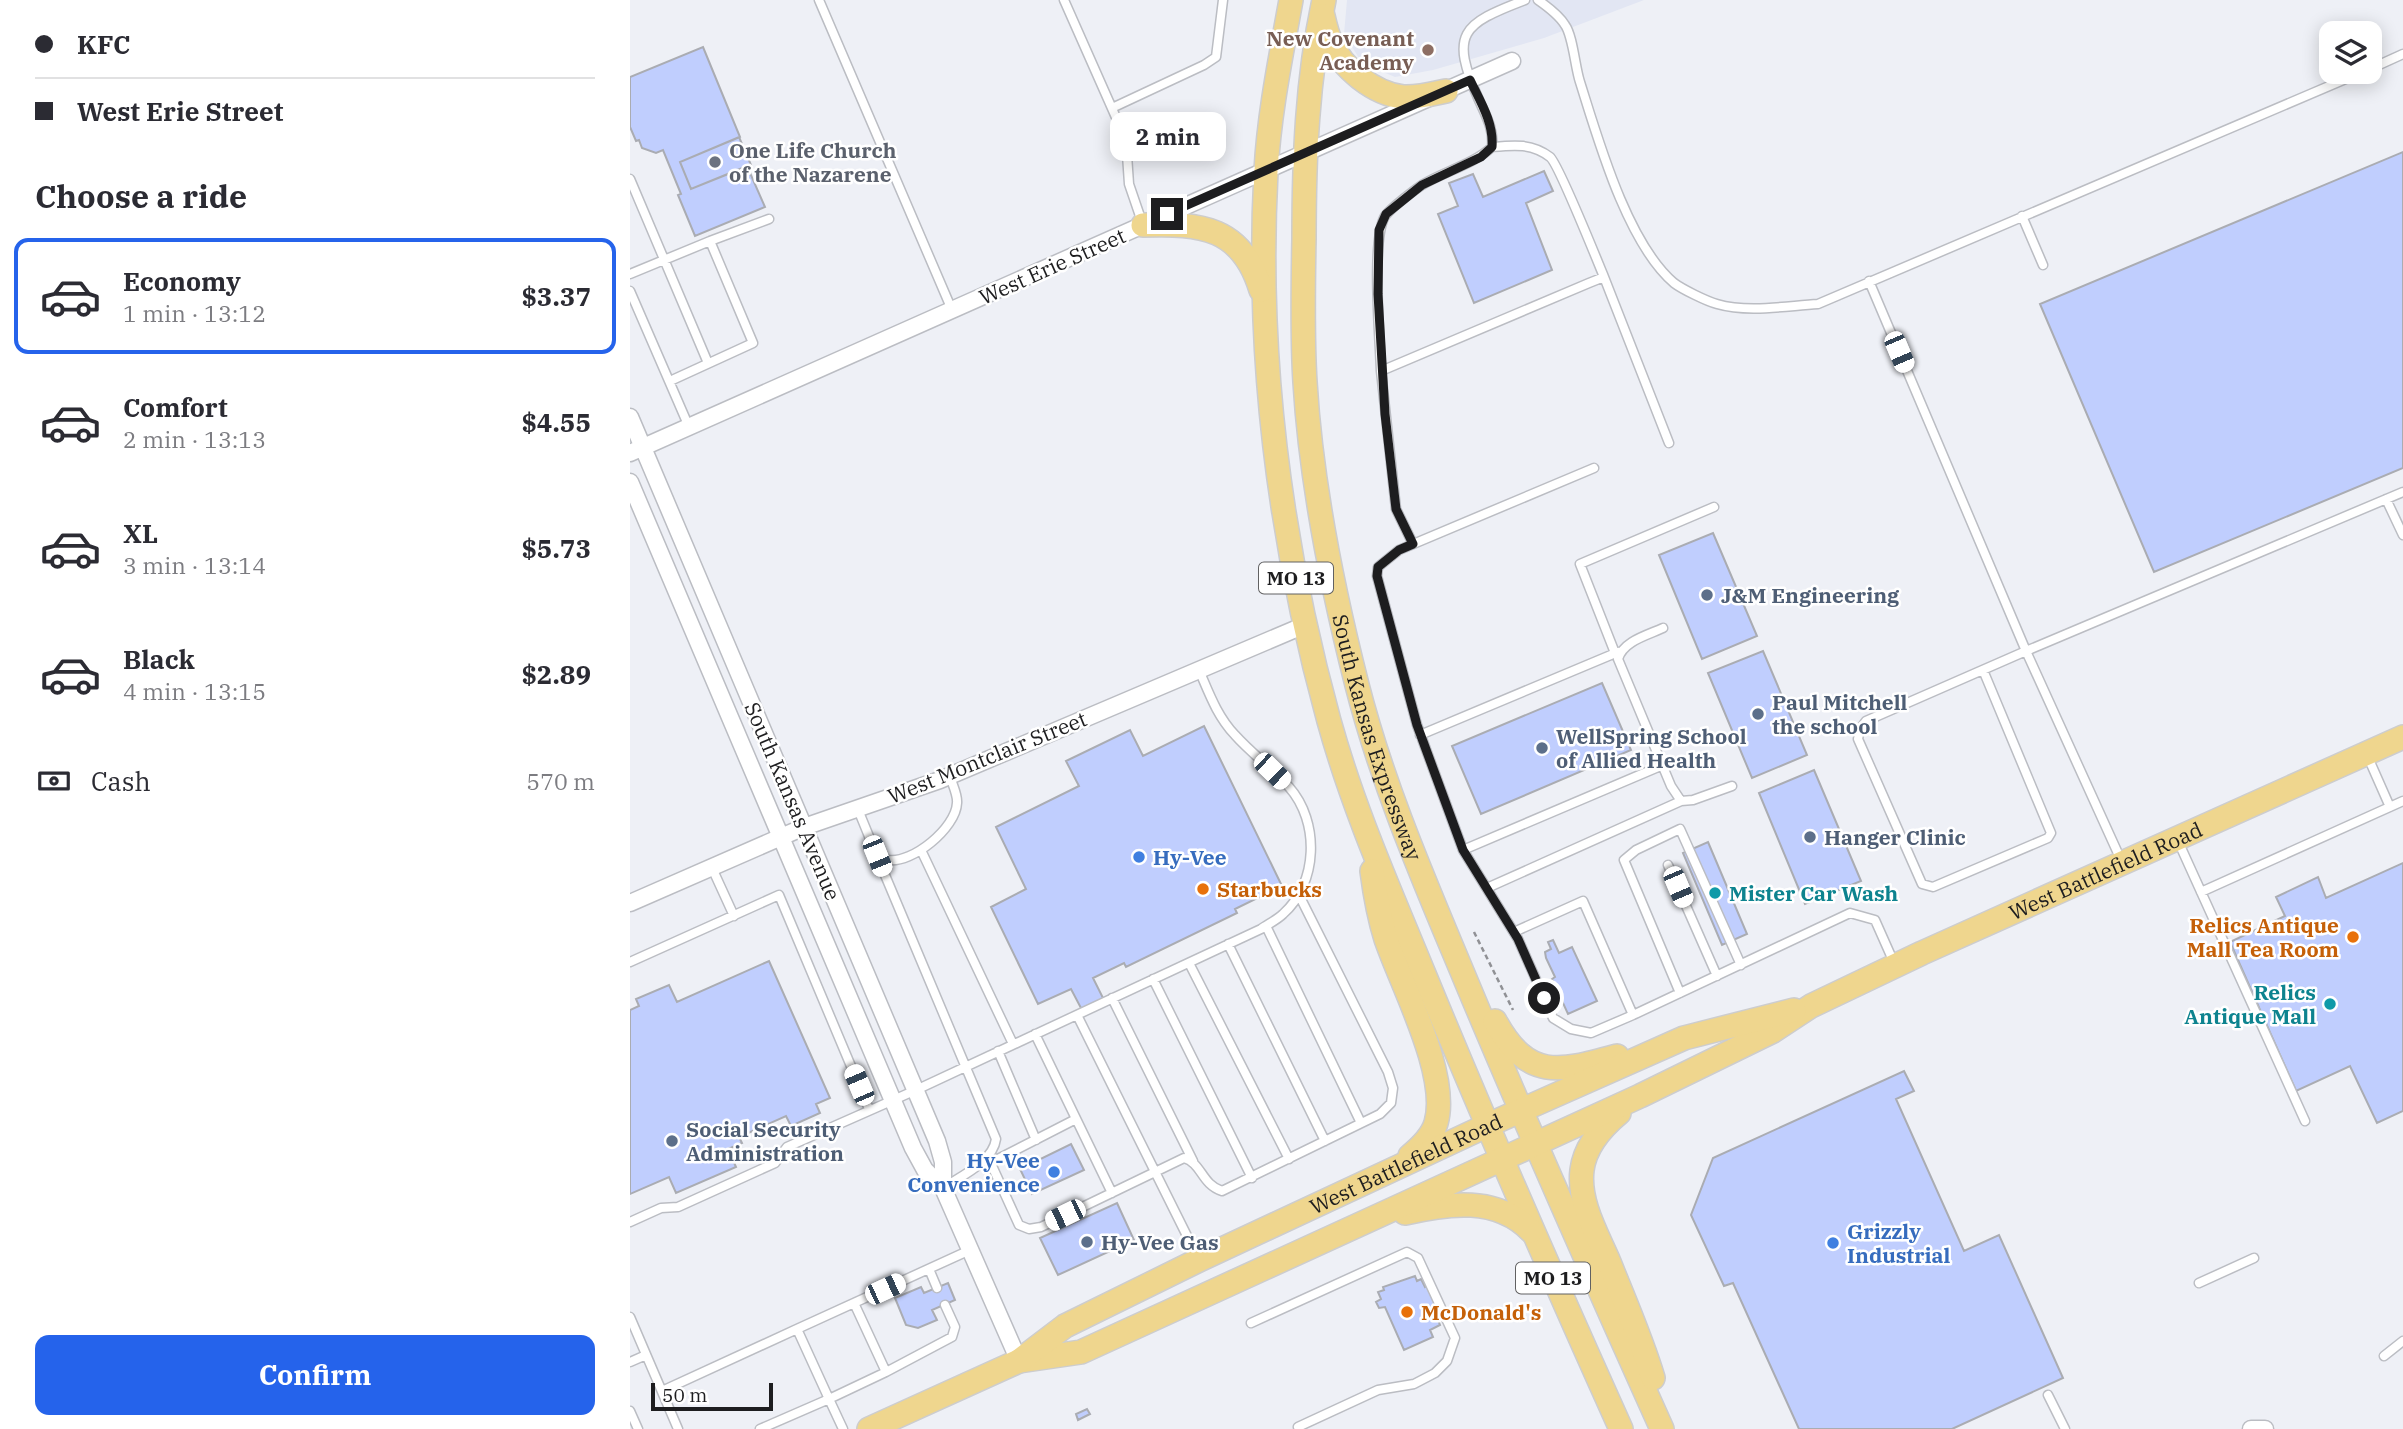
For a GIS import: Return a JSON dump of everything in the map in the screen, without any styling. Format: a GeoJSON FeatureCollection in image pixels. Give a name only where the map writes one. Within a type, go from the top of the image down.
{"type":"FeatureCollection","features":[{"type":"Feature","properties":{"kind":"main road","name":"South Kansas Expressway"},"geometry":{"type":"LineString","coordinates":[[1291,0],[1266,170],[1265,303],[1270,403],[1279,478],[1305,625],[1329,723],[1368,836],[1486,1126],[1621,1429]]}},
{"type":"Feature","properties":{"kind":"main road","name":"South Kansas Expressway"},"geometry":{"type":"LineString","coordinates":[[1323,6],[1309,97],[1304,152],[1305,382],[1312,455],[1324,529],[1358,688],[1390,790],[1425,883],[1535,1144],[1663,1429]]}},
{"type":"Feature","properties":{"kind":"main road"},"geometry":{"type":"LineString","coordinates":[[1323,6],[1335,50],[1349,67],[1369,83],[1404,97],[1427,96],[1446,91]]}},
{"type":"Feature","properties":{"kind":"main road"},"geometry":{"type":"LineString","coordinates":[[1143,225],[1198,227],[1222,234],[1240,248],[1253,268],[1265,303]]}},
{"type":"Feature","properties":{"kind":"main road","name":"West Battlefield Road"},"geometry":{"type":"LineString","coordinates":[[1019,1361],[1081,1352],[1640,1096],[1773,1031],[1811,1006],[1895,965],[2403,737]]}},
{"type":"Feature","properties":{"kind":"main road"},"geometry":{"type":"LineString","coordinates":[[1368,836],[1379,912],[1432,1063],[1437,1096],[1436,1123],[1431,1134],[1424,1144],[1393,1168]]}},
{"type":"Feature","properties":{"kind":"main road"},"geometry":{"type":"LineString","coordinates":[[1425,883],[1500,1031],[1513,1049],[1530,1063],[1567,1068],[1684,1038]]}},
{"type":"Feature","properties":{"kind":"main road","name":"West Battlefield Road"},"geometry":{"type":"LineString","coordinates":[[869,1429],[1019,1361],[1065,1326],[1199,1259],[1486,1126],[1684,1038],[1811,1006]]}},
{"type":"Feature","properties":{"kind":"main road"},"geometry":{"type":"LineString","coordinates":[[1640,1096],[1595,1136],[1585,1156],[1582,1180],[1588,1211],[1648,1364],[1663,1429]]}},
{"type":"Feature","properties":{"kind":"main road"},"geometry":{"type":"LineString","coordinates":[[1323,1241],[1401,1214],[1458,1205],[1498,1209],[1516,1218],[1532,1233]]}},
{"type":"Feature","properties":{"kind":"street","name":"West Erie Street"},"geometry":{"type":"LineString","coordinates":[[637,450],[1512,61]]}},
{"type":"Feature","properties":{"kind":"street","name":"South Kansas Avenue"},"geometry":{"type":"LineString","coordinates":[[630,417],[637,450],[804,827],[937,1141],[943,1163],[943,1188]]}},
{"type":"Feature","properties":{"kind":"street","name":"South Kansas Avenue"},"geometry":{"type":"LineString","coordinates":[[630,482],[913,1148],[925,1170],[943,1188],[1019,1361]]}},
{"type":"Feature","properties":{"kind":"street","name":"West Montclair Street"},"geometry":{"type":"LineString","coordinates":[[630,904],[804,827],[950,776],[1305,625]]}},
{"type":"Feature","properties":{"kind":"street"},"geometry":{"type":"LineString","coordinates":[[2251,1429],[2265,1429]]}},
{"type":"Feature","properties":{"kind":"lane"},"geometry":{"type":"LineString","coordinates":[[819,0],[952,310]]}},
{"type":"Feature","properties":{"kind":"lane"},"geometry":{"type":"LineString","coordinates":[[1064,0],[1126,140],[1129,184],[1143,225]]}},
{"type":"Feature","properties":{"kind":"lane"},"geometry":{"type":"LineString","coordinates":[[1112,108],[1216,57],[1223,0]]}},
{"type":"Feature","properties":{"kind":"lane"},"geometry":{"type":"LineString","coordinates":[[1492,147],[1490,122],[1470,80],[1464,37],[1475,23],[1488,14],[1524,0]]}},
{"type":"Feature","properties":{"kind":"lane"},"geometry":{"type":"LineString","coordinates":[[1538,0],[1567,26],[1574,64],[1601,150],[1635,231],[1675,284],[1717,304],[1754,308],[1818,304],[2334,84]]}},
{"type":"Feature","properties":{"kind":"lane"},"geometry":{"type":"LineString","coordinates":[[2382,64],[2403,54]]}},
{"type":"Feature","properties":{"kind":"lane"},"geometry":{"type":"LineString","coordinates":[[1413,544],[1396,509],[1381,371],[1379,230],[1386,214],[1422,185],[1481,157],[1492,147],[1518,144],[1535,147],[1553,159],[1604,277],[1670,443]]}},
{"type":"Feature","properties":{"kind":"lane"},"geometry":{"type":"LineString","coordinates":[[630,179],[708,363]]}},
{"type":"Feature","properties":{"kind":"lane"},"geometry":{"type":"LineString","coordinates":[[2022,216],[2043,265]]}},
{"type":"Feature","properties":{"kind":"lane"},"geometry":{"type":"LineString","coordinates":[[630,274],[769,219]]}},
{"type":"Feature","properties":{"kind":"lane"},"geometry":{"type":"LineString","coordinates":[[670,381],[753,343],[710,241]]}},
{"type":"Feature","properties":{"kind":"lane"},"geometry":{"type":"LineString","coordinates":[[1381,371],[1604,277]]}},
{"type":"Feature","properties":{"kind":"lane"},"geometry":{"type":"LineString","coordinates":[[1869,281],[2026,651],[2122,863]]}},
{"type":"Feature","properties":{"kind":"lane"},"geometry":{"type":"LineString","coordinates":[[630,291],[689,427]]}},
{"type":"Feature","properties":{"kind":"lane"},"geometry":{"type":"LineString","coordinates":[[1594,468],[1399,550],[1378,567],[1377,576],[1420,735],[1463,850],[1514,932],[1553,1018],[1571,1029],[1591,1033],[1633,1016],[1850,913],[1875,920],[1895,965]]}},
{"type":"Feature","properties":{"kind":"lane"},"geometry":{"type":"LineString","coordinates":[[1983,670],[2051,833],[2048,838],[1933,887],[1922,884],[1858,739],[1860,729],[1866,721],[2026,651],[2403,492]]}},
{"type":"Feature","properties":{"kind":"lane"},"geometry":{"type":"LineString","coordinates":[[2386,499],[2403,535]]}},
{"type":"Feature","properties":{"kind":"lane"},"geometry":{"type":"LineString","coordinates":[[1681,801],[1662,765],[1580,564],[1714,507]]}},
{"type":"Feature","properties":{"kind":"lane"},"geometry":{"type":"LineString","coordinates":[[1420,735],[1618,652],[1663,628]]}},
{"type":"Feature","properties":{"kind":"lane"},"geometry":{"type":"LineString","coordinates":[[630,1222],[661,1208],[678,1207],[775,1163],[788,1147],[1228,944],[1266,926],[1283,914],[1299,895],[1308,869],[1312,839],[1307,814],[1291,789],[1234,735],[1217,713],[1199,670]]}},
{"type":"Feature","properties":{"kind":"lane"},"geometry":{"type":"LineString","coordinates":[[2366,753],[2390,807]]}},
{"type":"Feature","properties":{"kind":"lane"},"geometry":{"type":"LineString","coordinates":[[1463,850],[1662,765]]}},
{"type":"Feature","properties":{"kind":"lane"},"geometry":{"type":"LineString","coordinates":[[877,856],[888,860],[898,859],[922,850],[941,834],[951,820],[957,802],[950,776]]}},
{"type":"Feature","properties":{"kind":"lane"},"geometry":{"type":"LineString","coordinates":[[1487,888],[1681,801],[1693,800],[1732,786]]}},
{"type":"Feature","properties":{"kind":"lane"},"geometry":{"type":"LineString","coordinates":[[2201,892],[2403,801]]}},
{"type":"Feature","properties":{"kind":"lane"},"geometry":{"type":"LineString","coordinates":[[857,807],[996,1139],[995,1149],[989,1160]]}},
{"type":"Feature","properties":{"kind":"lane"},"geometry":{"type":"LineString","coordinates":[[1679,993],[1624,860],[1636,850],[1680,830],[1741,965]]}},
{"type":"Feature","properties":{"kind":"lane"},"geometry":{"type":"LineString","coordinates":[[2176,838],[2305,1121]]}},
{"type":"Feature","properties":{"kind":"lane"},"geometry":{"type":"LineString","coordinates":[[922,850],[1013,1044]]}},
{"type":"Feature","properties":{"kind":"lane"},"geometry":{"type":"LineString","coordinates":[[1668,865],[1717,976]]}},
{"type":"Feature","properties":{"kind":"lane"},"geometry":{"type":"LineString","coordinates":[[712,868],[734,916]]}},
{"type":"Feature","properties":{"kind":"lane"},"geometry":{"type":"LineString","coordinates":[[630,962],[779,895],[869,1109]]}},
{"type":"Feature","properties":{"kind":"lane"},"geometry":{"type":"LineString","coordinates":[[1112,998],[1192,1161],[1212,1188],[1222,1191],[1252,1178],[1380,1114],[1391,1103],[1393,1088],[1388,1072],[1299,895]]}},
{"type":"Feature","properties":{"kind":"lane"},"geometry":{"type":"LineString","coordinates":[[1514,932],[1583,901],[1633,1016]]}},
{"type":"Feature","properties":{"kind":"lane"},"geometry":{"type":"LineString","coordinates":[[1266,926],[1361,1123]]}},
{"type":"Feature","properties":{"kind":"lane"},"geometry":{"type":"LineString","coordinates":[[1228,944],[1325,1141]]}},
{"type":"Feature","properties":{"kind":"lane"},"geometry":{"type":"LineString","coordinates":[[1189,962],[1289,1159]]}},
{"type":"Feature","properties":{"kind":"lane"},"geometry":{"type":"LineString","coordinates":[[1153,979],[1252,1178]]}},
{"type":"Feature","properties":{"kind":"lane"},"geometry":{"type":"LineString","coordinates":[[1077,1014],[1199,1259]]}},
{"type":"Feature","properties":{"kind":"lane"},"geometry":{"type":"LineString","coordinates":[[1035,1034],[1112,1193]]}},
{"type":"Feature","properties":{"kind":"lane"},"geometry":{"type":"LineString","coordinates":[[998,1051],[1036,1140]]}},
{"type":"Feature","properties":{"kind":"lane"},"geometry":{"type":"LineString","coordinates":[[943,1188],[989,1160],[1076,1119]]}},
{"type":"Feature","properties":{"kind":"lane"},"geometry":{"type":"LineString","coordinates":[[989,1160],[1019,1225],[1029,1229],[1041,1227],[1184,1158],[1192,1161]]}},
{"type":"Feature","properties":{"kind":"lane"},"geometry":{"type":"LineString","coordinates":[[662,1391],[970,1250]]}},
{"type":"Feature","properties":{"kind":"lane"},"geometry":{"type":"LineString","coordinates":[[1251,1323],[1407,1252],[1418,1258],[1455,1338],[1447,1361],[1434,1373],[1414,1384],[1378,1390],[1298,1427]]}},
{"type":"Feature","properties":{"kind":"lane"},"geometry":{"type":"LineString","coordinates":[[2199,1283],[2253,1258]]}},
{"type":"Feature","properties":{"kind":"lane"},"geometry":{"type":"LineString","coordinates":[[929,1269],[937,1288]]}},
{"type":"Feature","properties":{"kind":"lane"},"geometry":{"type":"LineString","coordinates":[[854,1303],[886,1371]]}},
{"type":"Feature","properties":{"kind":"lane"},"geometry":{"type":"LineString","coordinates":[[760,1429],[829,1399],[952,1337],[955,1327],[944,1305]]}},
{"type":"Feature","properties":{"kind":"lane"},"geometry":{"type":"LineString","coordinates":[[630,1318],[678,1429]]}},
{"type":"Feature","properties":{"kind":"lane"},"geometry":{"type":"LineString","coordinates":[[797,1329],[843,1429]]}},
{"type":"Feature","properties":{"kind":"lane"},"geometry":{"type":"LineString","coordinates":[[2384,1356],[2403,1340]]}},
{"type":"Feature","properties":{"kind":"lane"},"geometry":{"type":"LineString","coordinates":[[630,1362],[646,1355]]}},
{"type":"Feature","properties":{"kind":"lane"},"geometry":{"type":"LineString","coordinates":[[2048,1395],[2065,1429]]}},
{"type":"Feature","properties":{"kind":"lane"},"geometry":{"type":"LineString","coordinates":[[630,1411],[638,1429]]}},
{"type":"Feature","properties":{"kind":"path"},"geometry":{"type":"LineString","coordinates":[[1474,932],[1515,1015]]}},
{"type":"Feature","properties":{"kind":"shaded area","name":"New Covenant Academy"},"geometry":{"type":"Polygon","coordinates":[[[1347,0],[1644,0],[1544,38],[1433,70],[1395,77],[1362,63],[1344,34],[1347,0]]]}},
{"type":"Feature","properties":{"kind":"building"},"geometry":{"type":"Polygon","coordinates":[[[703,47],[740,137],[680,162],[691,189],[747,166],[765,207],[695,236],[663,150],[656,153],[642,148],[630,127],[630,77],[703,47]]]}},
{"type":"Feature","properties":{"kind":"building"},"geometry":{"type":"Polygon","coordinates":[[[739,137],[751,165],[691,189],[680,162],[739,137]]]}},
{"type":"Feature","properties":{"kind":"building"},"geometry":{"type":"Polygon","coordinates":[[[2403,152],[2403,468],[2154,572],[2040,304],[2403,152]]]}},
{"type":"Feature","properties":{"kind":"building"},"geometry":{"type":"Polygon","coordinates":[[[1544,171],[1553,191],[1526,203],[1552,270],[1474,303],[1438,214],[1458,206],[1449,183],[1473,174],[1483,197],[1544,171]]]}},
{"type":"Feature","properties":{"kind":"building","name":"J&M Engineering"},"geometry":{"type":"Polygon","coordinates":[[[1713,533],[1757,636],[1702,659],[1659,555],[1713,533]]]}},
{"type":"Feature","properties":{"kind":"building","name":"Paul Mitchell the school"},"geometry":{"type":"Polygon","coordinates":[[[1763,651],[1807,755],[1752,778],[1708,673],[1763,651]]]}},
{"type":"Feature","properties":{"kind":"building","name":"WellSpring School of Allied Health"},"geometry":{"type":"Polygon","coordinates":[[[1602,683],[1631,750],[1481,814],[1452,746],[1602,683]]]}},
{"type":"Feature","properties":{"kind":"building","name":"Hy-Vee"},"geometry":{"type":"Polygon","coordinates":[[[1204,726],[1282,886],[1235,909],[1237,913],[1126,967],[1124,963],[1093,978],[1104,1000],[1082,1010],[1071,989],[1038,1004],[991,907],[1026,889],[996,827],[1079,786],[1066,761],[1130,730],[1143,756],[1204,726]]]}},
{"type":"Feature","properties":{"kind":"building","name":"Hanger Clinic"},"geometry":{"type":"Polygon","coordinates":[[[1814,770],[1861,881],[1805,904],[1759,793],[1814,770]]]}},
{"type":"Feature","properties":{"kind":"building","name":"Mister Car Wash"},"geometry":{"type":"Polygon","coordinates":[[[1708,842],[1747,934],[1722,945],[1683,853],[1708,842]]]}},
{"type":"Feature","properties":{"kind":"building","name":"Relics Antique Mall"},"geometry":{"type":"Polygon","coordinates":[[[2403,863],[2403,1111],[2377,1123],[2350,1066],[2296,1091],[2230,942],[2285,916],[2276,897],[2318,877],[2326,898],[2403,863]]]}},
{"type":"Feature","properties":{"kind":"building"},"geometry":{"type":"Polygon","coordinates":[[[1553,940],[1559,953],[1572,947],[1597,1001],[1568,1014],[1546,958],[1545,952],[1551,949],[1548,942],[1553,940]]]}},
{"type":"Feature","properties":{"kind":"building"},"geometry":{"type":"Polygon","coordinates":[[[769,961],[830,1098],[816,1104],[820,1113],[791,1126],[786,1116],[739,1137],[742,1143],[728,1149],[736,1167],[676,1193],[669,1177],[630,1194],[630,1010],[639,1006],[636,999],[669,985],[677,1002],[769,961]]]}},
{"type":"Feature","properties":{"kind":"building","name":"Grizzly Industrial"},"geometry":{"type":"Polygon","coordinates":[[[1904,1071],[1914,1091],[1896,1099],[1964,1251],[1999,1235],[2063,1378],[1952,1429],[1799,1429],[1733,1283],[1724,1286],[1691,1215],[1713,1158],[1904,1071]]]}},
{"type":"Feature","properties":{"kind":"building"},"geometry":{"type":"Polygon","coordinates":[[[1071,1144],[1084,1170],[1032,1194],[1020,1169],[1071,1144]]]}},
{"type":"Feature","properties":{"kind":"building"},"geometry":{"type":"Polygon","coordinates":[[[1117,1203],[1134,1240],[1058,1275],[1040,1238],[1117,1203]]]}},
{"type":"Feature","properties":{"kind":"building"},"geometry":{"type":"Polygon","coordinates":[[[1415,1276],[1417,1281],[1421,1279],[1425,1287],[1428,1285],[1443,1319],[1438,1320],[1440,1325],[1430,1330],[1433,1337],[1404,1350],[1385,1307],[1379,1308],[1376,1302],[1381,1299],[1378,1292],[1384,1290],[1383,1287],[1415,1276]]]}},
{"type":"Feature","properties":{"kind":"building"},"geometry":{"type":"Polygon","coordinates":[[[948,1283],[955,1300],[932,1310],[937,1320],[918,1328],[906,1325],[895,1298],[921,1287],[924,1293],[948,1283]]]}},
{"type":"Feature","properties":{"kind":"building"},"geometry":{"type":"Polygon","coordinates":[[[1087,1409],[1090,1414],[1078,1420],[1076,1414],[1087,1409]]]}},
{"type":"Feature","properties":{"kind":"place","name":"New Covenant Academy"},"geometry":{"type":"Point","coordinates":[1428,50]}},
{"type":"Feature","properties":{"kind":"place","name":"One Life Church of the Nazarene"},"geometry":{"type":"Point","coordinates":[715,162]}},
{"type":"Feature","properties":{"kind":"place","name":"J&M Engineering"},"geometry":{"type":"Point","coordinates":[1707,595]}},
{"type":"Feature","properties":{"kind":"place","name":"Paul Mitchell the school"},"geometry":{"type":"Point","coordinates":[1758,714]}},
{"type":"Feature","properties":{"kind":"place","name":"WellSpring School of Allied Health"},"geometry":{"type":"Point","coordinates":[1542,748]}},
{"type":"Feature","properties":{"kind":"place","name":"Hanger Clinic"},"geometry":{"type":"Point","coordinates":[1810,837]}},
{"type":"Feature","properties":{"kind":"place","name":"Hy-Vee"},"geometry":{"type":"Point","coordinates":[1139,857]}},
{"type":"Feature","properties":{"kind":"place","name":"Starbucks"},"geometry":{"type":"Point","coordinates":[1203,889]}},
{"type":"Feature","properties":{"kind":"place","name":"Mister Car Wash"},"geometry":{"type":"Point","coordinates":[1715,893]}},
{"type":"Feature","properties":{"kind":"place","name":"Relics Antique Mall Tea Room"},"geometry":{"type":"Point","coordinates":[2353,937]}},
{"type":"Feature","properties":{"kind":"place","name":"Relics Antique Mall"},"geometry":{"type":"Point","coordinates":[2330,1004]}},
{"type":"Feature","properties":{"kind":"place","name":"Social Security Administration"},"geometry":{"type":"Point","coordinates":[672,1141]}},
{"type":"Feature","properties":{"kind":"place","name":"Hy-Vee Convenience"},"geometry":{"type":"Point","coordinates":[1054,1172]}},
{"type":"Feature","properties":{"kind":"place","name":"Hy-Vee Gas"},"geometry":{"type":"Point","coordinates":[1087,1242]}},
{"type":"Feature","properties":{"kind":"place","name":"Grizzly Industrial"},"geometry":{"type":"Point","coordinates":[1833,1243]}},
{"type":"Feature","properties":{"kind":"place","name":"McDonald's"},"geometry":{"type":"Point","coordinates":[1407,1312]}},
{"type":"Feature","properties":{"kind":"route"},"geometry":{"type":"LineString","coordinates":[[1167,214],[1470,80],[1490,122],[1492,147],[1481,157],[1422,185],[1386,214],[1379,230],[1378,294],[1385,414],[1396,509],[1413,544],[1399,550],[1378,567],[1377,576],[1417,725],[1463,850],[1518,939],[1544,998]]}}]}
